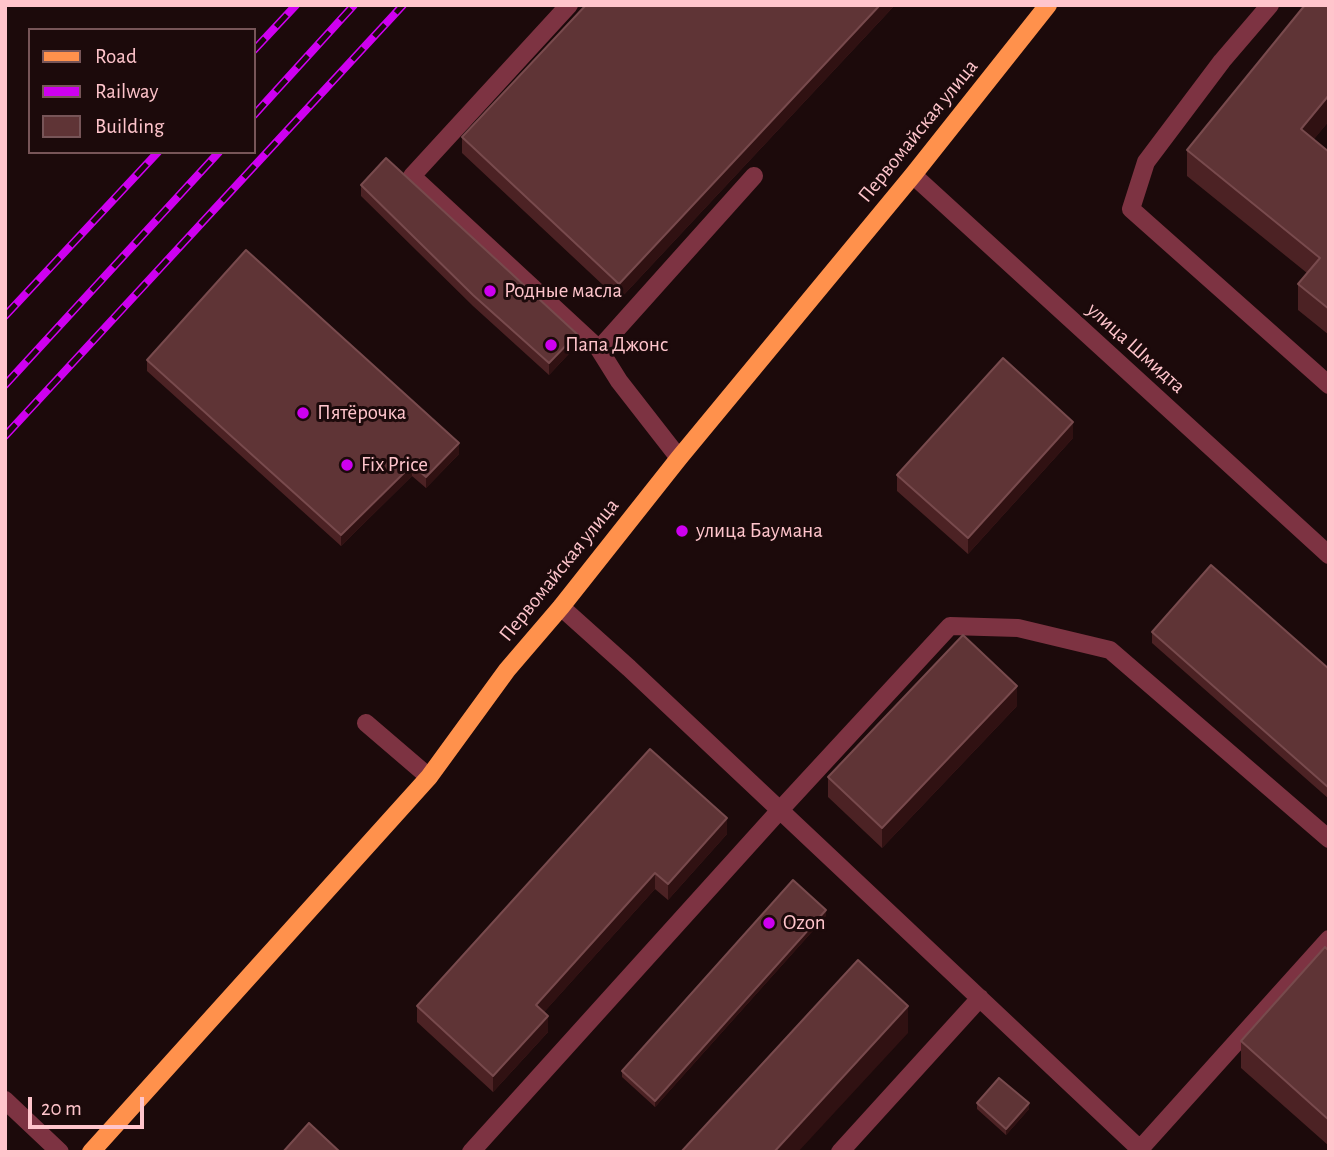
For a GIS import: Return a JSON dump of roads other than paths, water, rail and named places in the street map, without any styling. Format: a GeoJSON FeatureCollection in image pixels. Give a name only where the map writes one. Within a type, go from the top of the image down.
{"type":"FeatureCollection","features":[{"type":"Feature","properties":{"kind":"main road","name":"Первомайская улица"},"geometry":{"type":"LineString","coordinates":[[91,1152],[429,777],[507,670],[561,607],[1048,5]]}},
{"type":"Feature","properties":{"kind":"street"},"geometry":{"type":"LineString","coordinates":[[569,5],[412,176],[599,349],[619,381],[679,458]]}},
{"type":"Feature","properties":{"kind":"street"},"geometry":{"type":"LineString","coordinates":[[1270,5],[1222,61],[1146,162],[1130,209],[1329,385]]}},
{"type":"Feature","properties":{"kind":"street","name":"улица Шмидта"},"geometry":{"type":"LineString","coordinates":[[913,174],[1329,555]]}},
{"type":"Feature","properties":{"kind":"street"},"geometry":{"type":"LineString","coordinates":[[599,349],[754,176]]}},
{"type":"Feature","properties":{"kind":"street"},"geometry":{"type":"LineString","coordinates":[[561,607],[1142,1150],[1329,939]]}},
{"type":"Feature","properties":{"kind":"street"},"geometry":{"type":"LineString","coordinates":[[471,1152],[950,626],[1018,628],[1110,650],[1329,839]]}},
{"type":"Feature","properties":{"kind":"street"},"geometry":{"type":"LineString","coordinates":[[366,723],[429,777]]}},
{"type":"Feature","properties":{"kind":"street"},"geometry":{"type":"LineString","coordinates":[[841,1152],[980,998]]}},
{"type":"Feature","properties":{"kind":"street"},"geometry":{"type":"LineString","coordinates":[[5,1100],[60,1152]]}},
{"type":"Feature","properties":{"kind":"railway"},"geometry":{"type":"LineString","coordinates":[[256,48],[296,5]]}},
{"type":"Feature","properties":{"kind":"railway"},"geometry":{"type":"LineString","coordinates":[[256,113],[354,5]]}},
{"type":"Feature","properties":{"kind":"railway"},"geometry":{"type":"LineString","coordinates":[[5,436],[403,5]]}},
{"type":"Feature","properties":{"kind":"railway"},"geometry":{"type":"LineString","coordinates":[[5,316],[156,154]]}},
{"type":"Feature","properties":{"kind":"railway"},"geometry":{"type":"LineString","coordinates":[[5,385],[217,154]]}},
{"type":"Feature","properties":{"kind":"place","name":"Родные масла"},"geometry":{"type":"Point","coordinates":[490,291]}},
{"type":"Feature","properties":{"kind":"place","name":"Папа Джонс"},"geometry":{"type":"Point","coordinates":[551,345]}},
{"type":"Feature","properties":{"kind":"place","name":"Пятёрочка"},"geometry":{"type":"Point","coordinates":[303,413]}},
{"type":"Feature","properties":{"kind":"place","name":"Fix Price"},"geometry":{"type":"Point","coordinates":[347,465]}},
{"type":"Feature","properties":{"kind":"place","name":"улица Баумана"},"geometry":{"type":"Point","coordinates":[682,531]}},
{"type":"Feature","properties":{"kind":"place","name":"Ozon"},"geometry":{"type":"Point","coordinates":[769,923]}}]}
